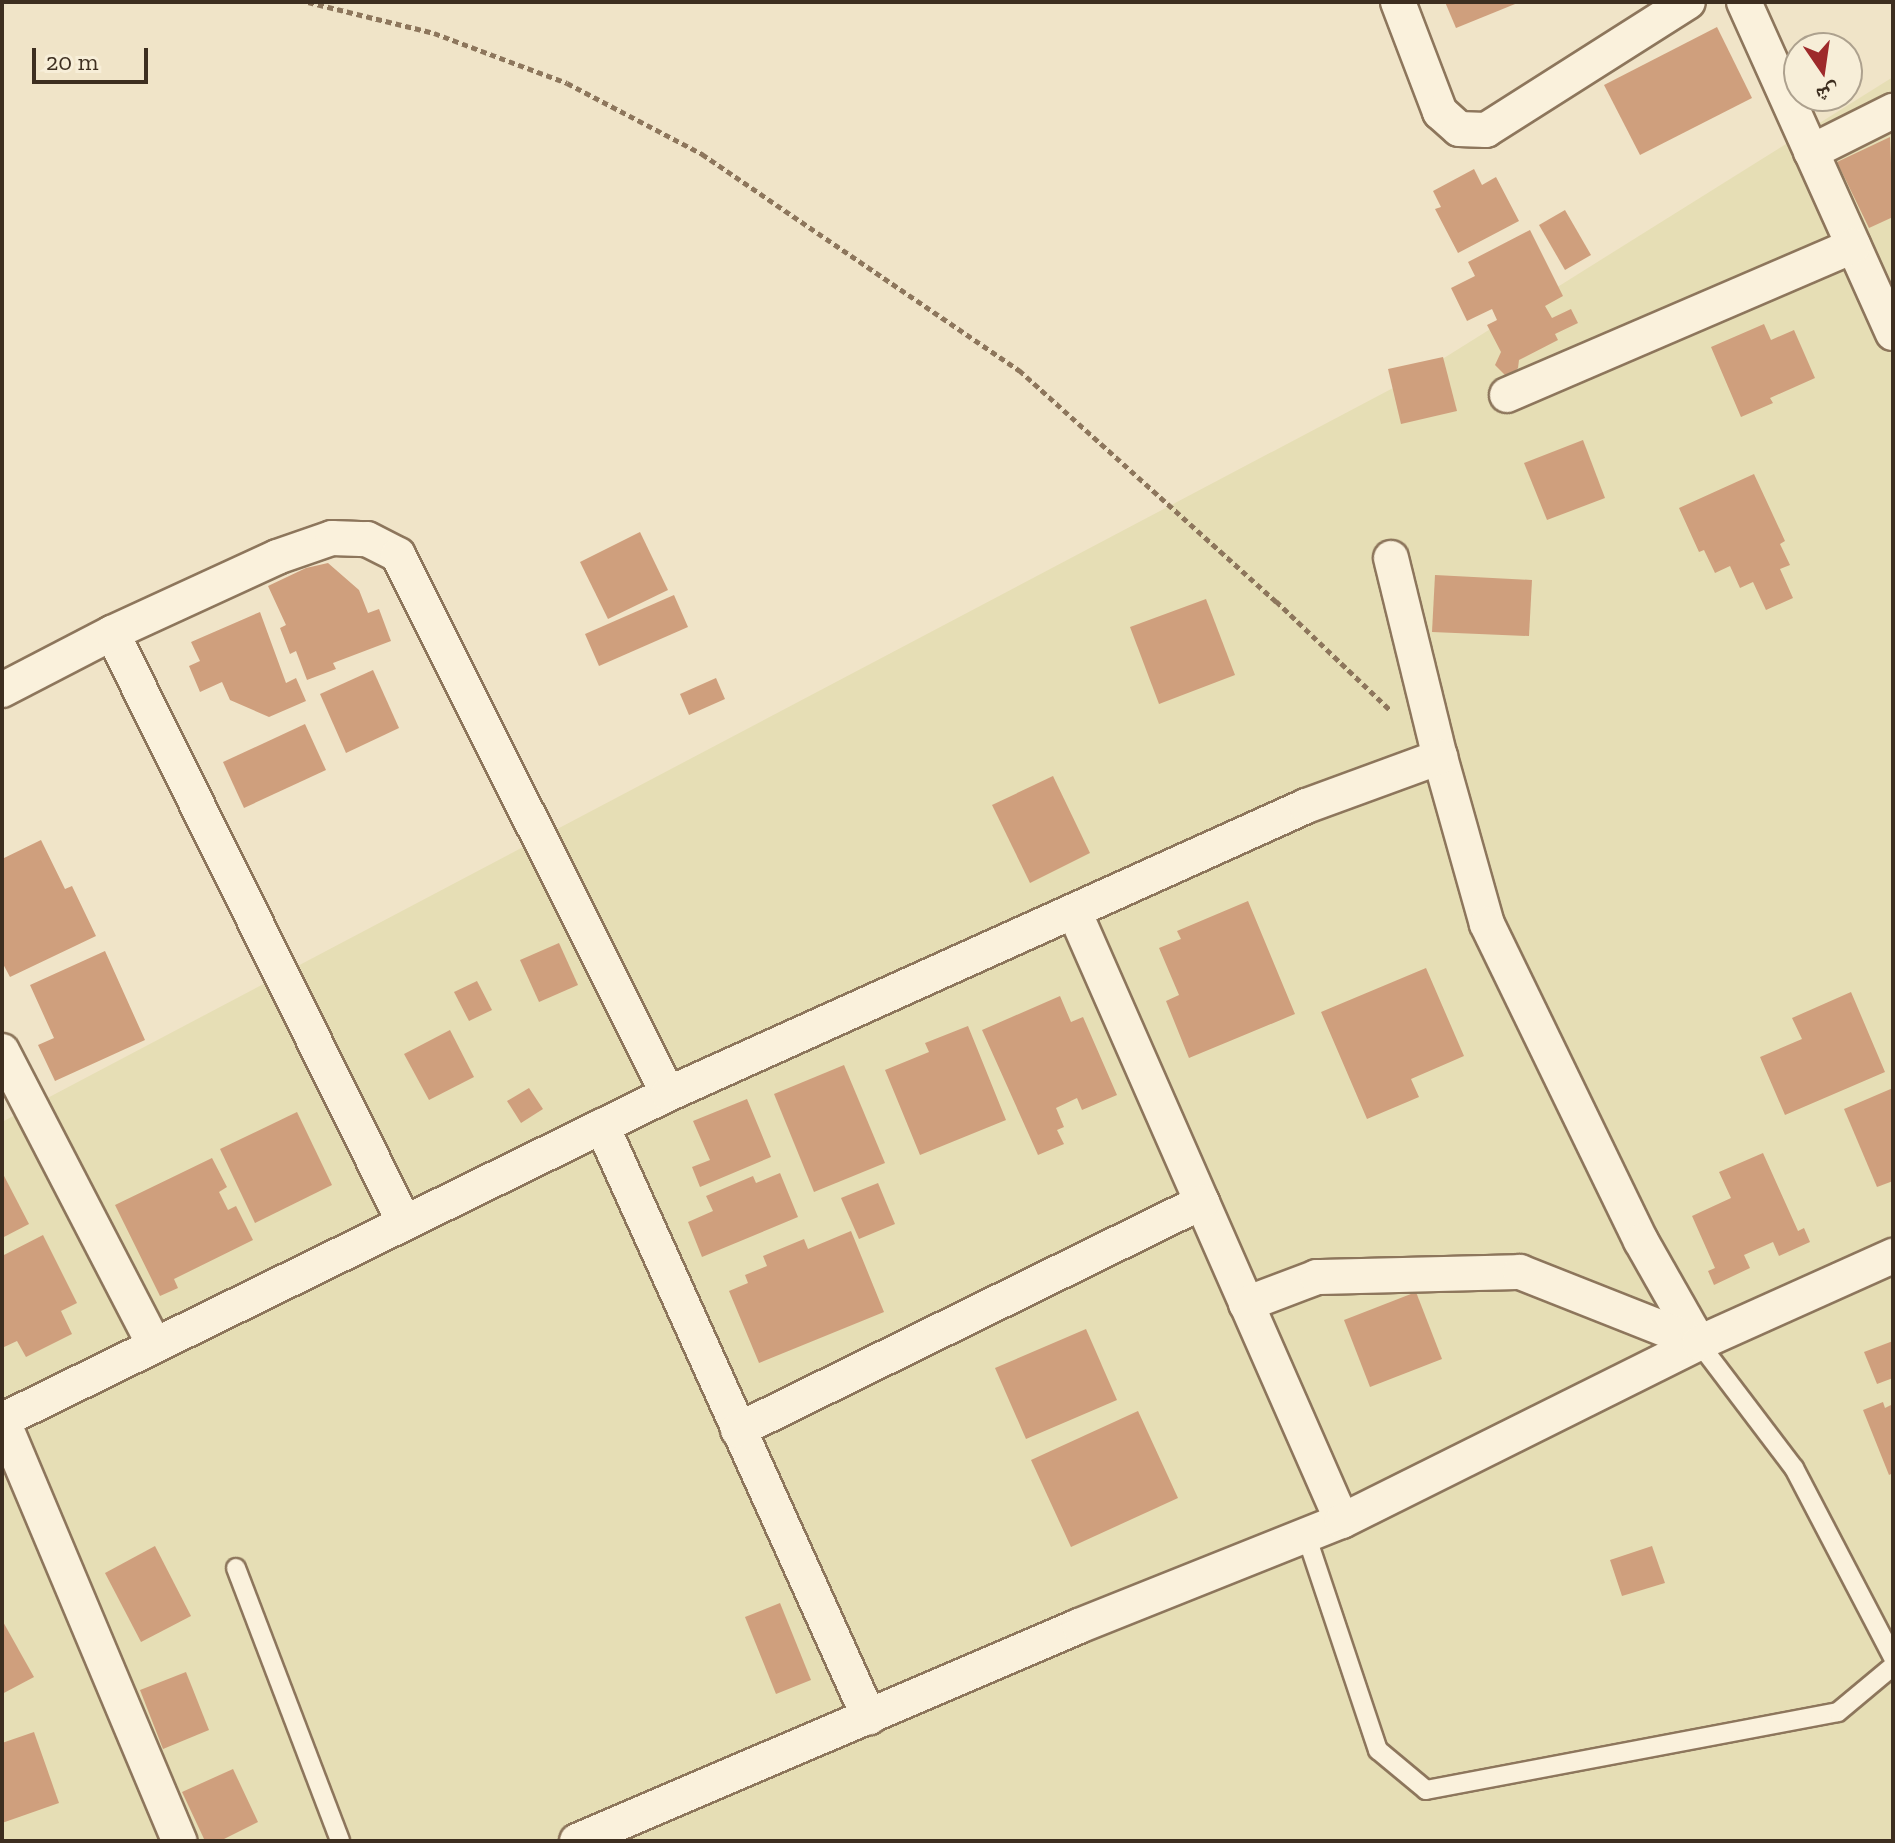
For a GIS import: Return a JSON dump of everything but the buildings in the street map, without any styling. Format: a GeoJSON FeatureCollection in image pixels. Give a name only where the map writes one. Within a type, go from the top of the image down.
{"type":"FeatureCollection","features":[{"type":"Feature","properties":{"kind":"street"},"geometry":{"type":"LineString","coordinates":[[1398,2],[1440,112],[1459,129],[1486,130],[1688,2]]}},
{"type":"Feature","properties":{"kind":"street"},"geometry":{"type":"LineString","coordinates":[[1744,2],[1893,333]]}},
{"type":"Feature","properties":{"kind":"street"},"geometry":{"type":"LineString","coordinates":[[1811,152],[1893,111]]}},
{"type":"Feature","properties":{"kind":"street"},"geometry":{"type":"LineString","coordinates":[[1507,395],[1853,246]]}},
{"type":"Feature","properties":{"kind":"street"},"geometry":{"type":"LineString","coordinates":[[2,690],[112,633],[277,557],[332,538],[367,539],[398,555],[668,1094]]}},
{"type":"Feature","properties":{"kind":"street"},"geometry":{"type":"LineString","coordinates":[[1391,558],[1440,757],[1487,924],[1641,1241],[1699,1343]]}},
{"type":"Feature","properties":{"kind":"street"},"geometry":{"type":"LineString","coordinates":[[112,633],[404,1222]]}},
{"type":"Feature","properties":{"kind":"street"},"geometry":{"type":"LineString","coordinates":[[179,1841],[2,1420],[668,1094],[1306,806],[1440,757]]}},
{"type":"Feature","properties":{"kind":"street"},"geometry":{"type":"LineString","coordinates":[[1074,911],[1342,1521]]}},
{"type":"Feature","properties":{"kind":"street"},"geometry":{"type":"LineString","coordinates":[[2,1051],[154,1344]]}},
{"type":"Feature","properties":{"kind":"street"},"geometry":{"type":"LineString","coordinates":[[602,1126],[869,1717]]}},
{"type":"Feature","properties":{"kind":"street"},"geometry":{"type":"LineString","coordinates":[[738,1430],[1202,1202]]}},
{"type":"Feature","properties":{"kind":"street"},"geometry":{"type":"LineString","coordinates":[[577,1841],[1342,1521],[1699,1343],[1893,1256]]}},
{"type":"Feature","properties":{"kind":"street"},"geometry":{"type":"LineString","coordinates":[[1246,1304],[1317,1277],[1520,1272],[1699,1343]]}},
{"type":"Feature","properties":{"kind":"lane"},"geometry":{"type":"LineString","coordinates":[[1699,1343],[1794,1468],[1893,1657]]}},
{"type":"Feature","properties":{"kind":"lane"},"geometry":{"type":"LineString","coordinates":[[1306,1535],[1378,1750],[1426,1790],[1838,1712],[1893,1666]]}},
{"type":"Feature","properties":{"kind":"lane"},"geometry":{"type":"LineString","coordinates":[[236,1568],[340,1841]]}},
{"type":"Feature","properties":{"kind":"path"},"geometry":{"type":"LineString","coordinates":[[308,2],[434,33],[567,83],[702,154],[1019,370],[1276,601],[1396,716]]}},
{"type":"Feature","properties":{"kind":"shaded area"},"geometry":{"type":"Polygon","coordinates":[[[1893,77],[1893,1841],[2,1841],[2,1122],[1412,378],[1837,112],[1863,112],[1863,96],[1893,77]]]}}]}
